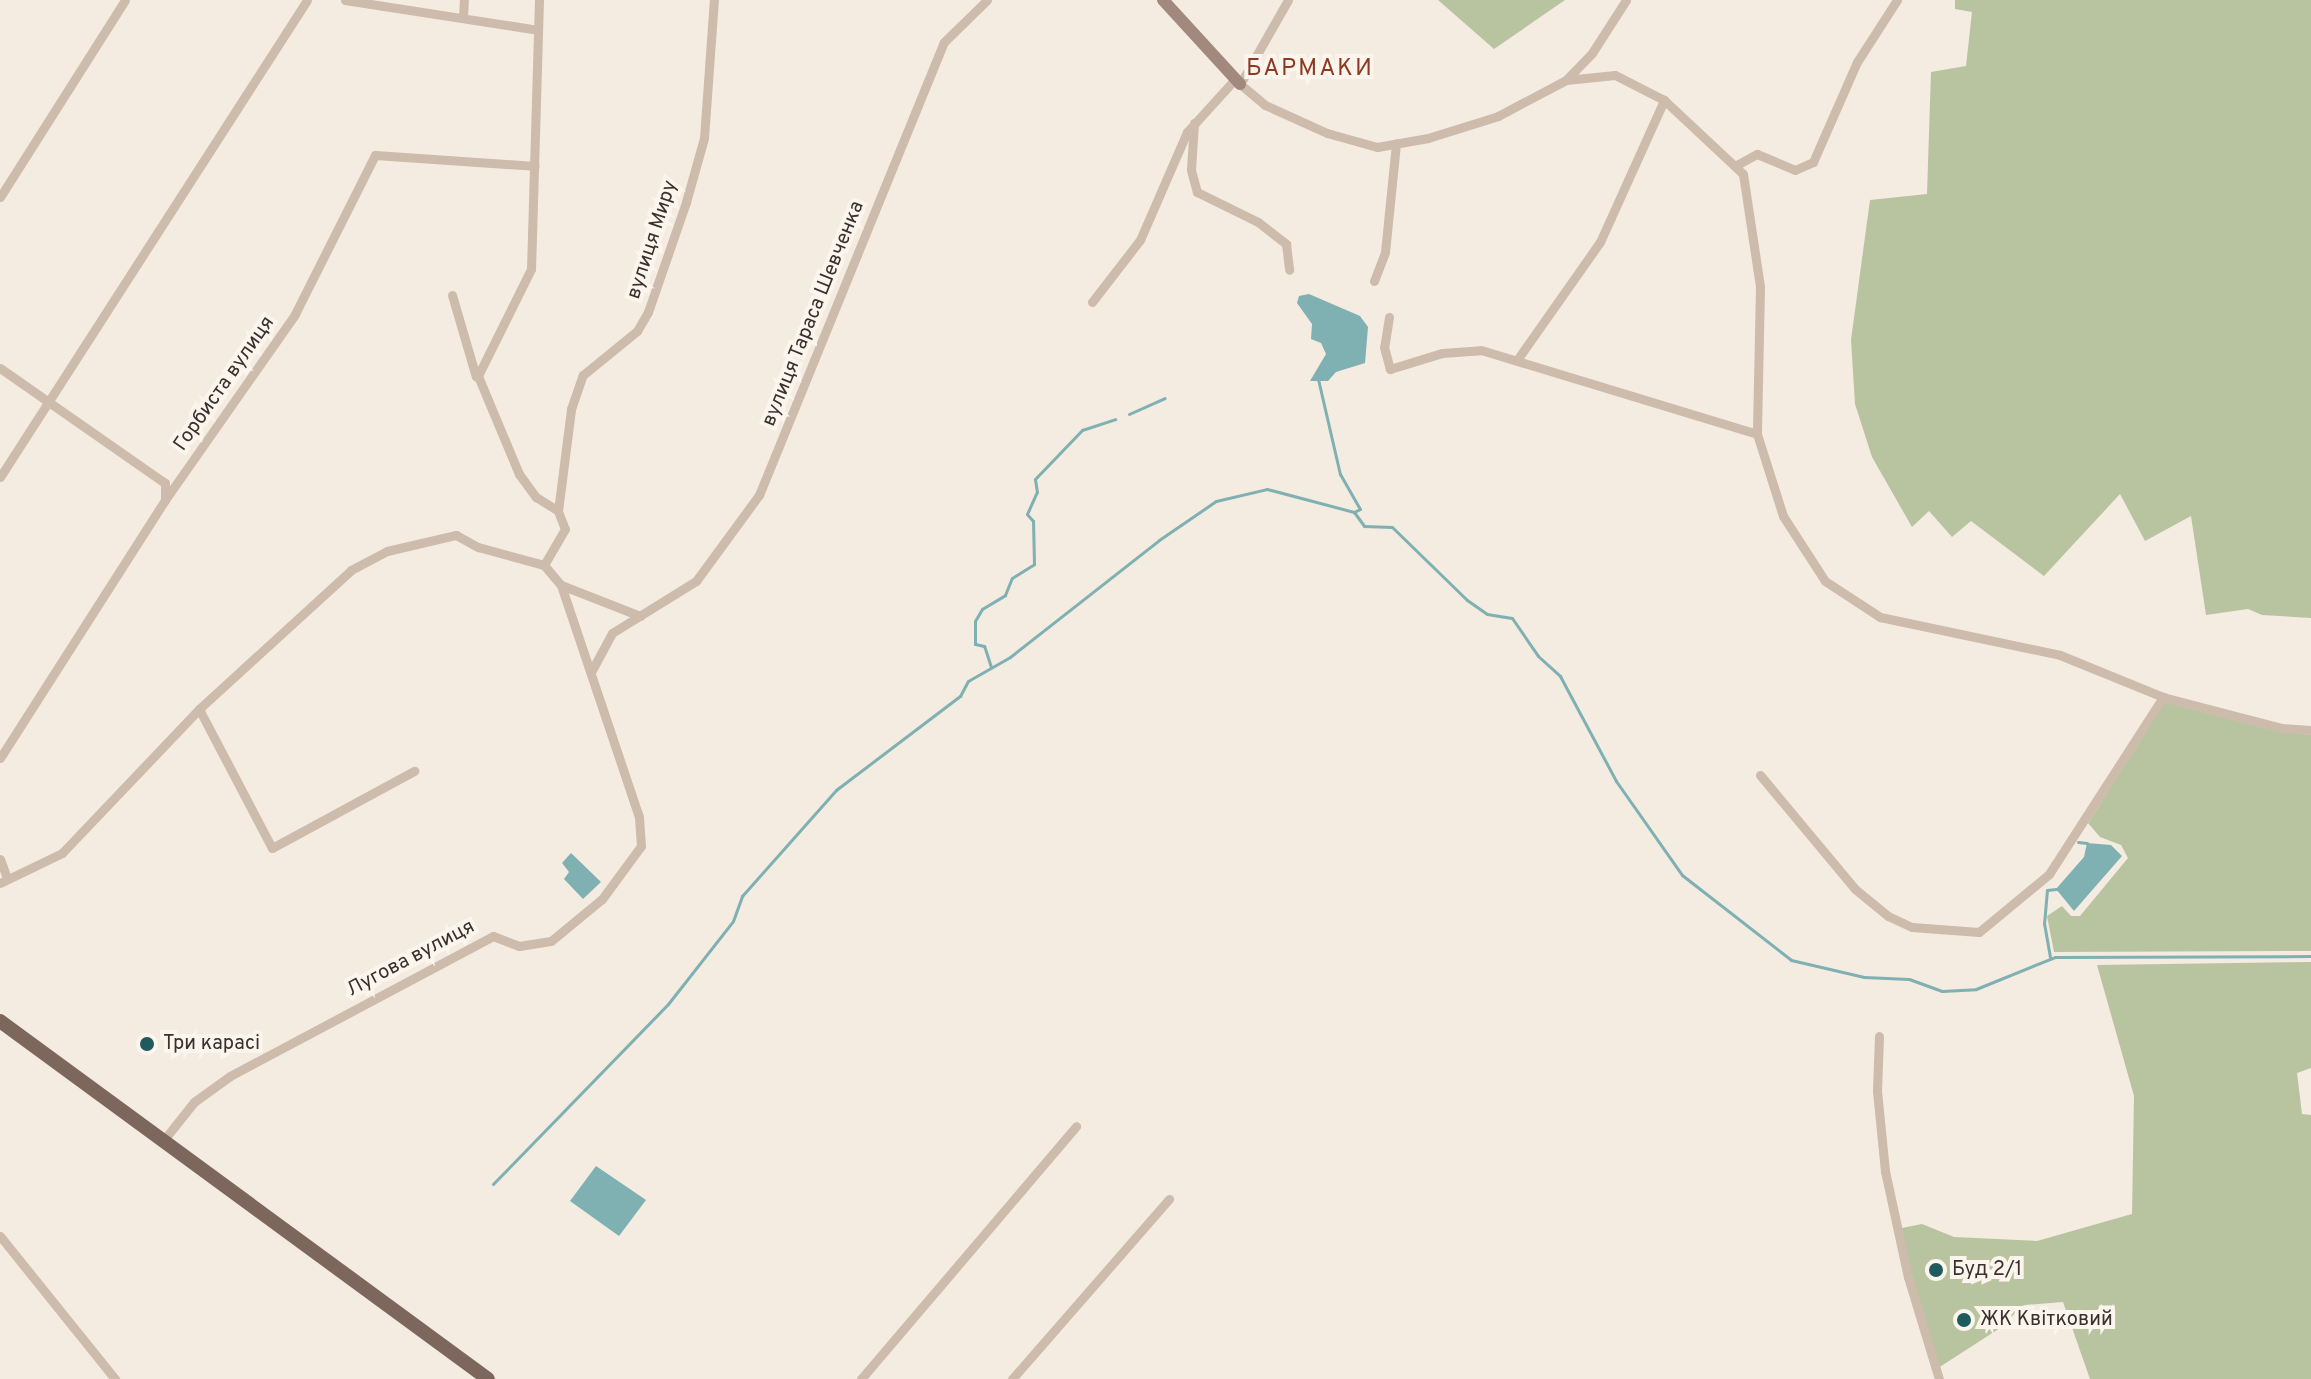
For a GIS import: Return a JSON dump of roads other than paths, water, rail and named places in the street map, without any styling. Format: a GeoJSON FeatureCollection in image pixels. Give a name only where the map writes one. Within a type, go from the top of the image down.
{"type":"FeatureCollection","features":[{"type":"Feature","properties":{"kind":"main road"},"geometry":{"type":"LineString","coordinates":[[0,1021],[488,1379]]}},
{"type":"Feature","properties":{"kind":"street"},"geometry":{"type":"LineString","coordinates":[[0,197],[125,0]]}},
{"type":"Feature","properties":{"kind":"street"},"geometry":{"type":"LineString","coordinates":[[0,477],[307,0]]}},
{"type":"Feature","properties":{"kind":"street"},"geometry":{"type":"LineString","coordinates":[[345,0],[538,30]]}},
{"type":"Feature","properties":{"kind":"street"},"geometry":{"type":"LineString","coordinates":[[463,17],[464,0]]}},
{"type":"Feature","properties":{"kind":"street"},"geometry":{"type":"LineString","coordinates":[[478,384],[481,367],[531,269],[539,0]]}},
{"type":"Feature","properties":{"kind":"street","name":"вулиця Миру"},"geometry":{"type":"LineString","coordinates":[[544,565],[565,529],[558,511],[571,409],[583,375],[637,331],[648,312],[686,202],[704,138],[714,0]]}},
{"type":"Feature","properties":{"kind":"street","name":"вулиця Тараса Шевченка"},"geometry":{"type":"LineString","coordinates":[[591,672],[612,633],[696,581],[759,495],[944,42],[987,0]]}},
{"type":"Feature","properties":{"kind":"street"},"geometry":{"type":"LineString","coordinates":[[1163,0],[1238,81],[1265,105],[1327,133],[1377,147],[1498,116],[1566,80],[1592,53],[1626,0]]}},
{"type":"Feature","properties":{"kind":"street"},"geometry":{"type":"LineString","coordinates":[[1092,302],[1140,240],[1194,123],[1238,81],[1288,0]]}},
{"type":"Feature","properties":{"kind":"street"},"geometry":{"type":"LineString","coordinates":[[1735,166],[1757,154],[1795,170],[1813,162],[1857,62],[1897,0]]}},
{"type":"Feature","properties":{"kind":"street"},"geometry":{"type":"LineString","coordinates":[[1566,80],[1615,75],[1664,100],[1743,174],[1760,287],[1757,434],[1783,516],[1825,581],[1880,617],[2060,655],[2163,697],[2281,728],[2311,730]]}},
{"type":"Feature","properties":{"kind":"street"},"geometry":{"type":"LineString","coordinates":[[1517,360],[1600,242],[1664,100]]}},
{"type":"Feature","properties":{"kind":"street"},"geometry":{"type":"LineString","coordinates":[[1194,123],[1191,170],[1197,192],[1258,222],[1286,244],[1289,270]]}},
{"type":"Feature","properties":{"kind":"street"},"geometry":{"type":"LineString","coordinates":[[1374,281],[1385,252],[1396,144]]}},
{"type":"Feature","properties":{"kind":"street","name":"Горбиста вулиця"},"geometry":{"type":"LineString","coordinates":[[0,758],[165,500],[295,314],[375,155],[535,166]]}},
{"type":"Feature","properties":{"kind":"street"},"geometry":{"type":"LineString","coordinates":[[452,295],[478,384],[519,474],[536,497],[558,511]]}},
{"type":"Feature","properties":{"kind":"street"},"geometry":{"type":"LineString","coordinates":[[1389,317],[1384,347],[1390,369],[1442,353],[1481,350],[1757,434]]}},
{"type":"Feature","properties":{"kind":"street"},"geometry":{"type":"LineString","coordinates":[[0,368],[49,399],[165,483],[165,500]]}},
{"type":"Feature","properties":{"kind":"street"},"geometry":{"type":"LineString","coordinates":[[0,859],[4,881],[62,853],[199,709],[351,570],[387,551],[456,535],[478,547],[544,565],[561,585],[640,616]]}},
{"type":"Feature","properties":{"kind":"street","name":"Лугова вулиця"},"geometry":{"type":"LineString","coordinates":[[163,1141],[194,1102],[230,1076],[493,936],[519,946],[551,941],[602,899],[641,846],[639,817],[561,585]]}},
{"type":"Feature","properties":{"kind":"street"},"geometry":{"type":"LineString","coordinates":[[1760,775],[1855,889],[1888,916],[1912,927],[1979,932],[2049,874],[2163,697]]}},
{"type":"Feature","properties":{"kind":"street"},"geometry":{"type":"LineString","coordinates":[[199,709],[272,848],[414,771]]}},
{"type":"Feature","properties":{"kind":"street"},"geometry":{"type":"LineString","coordinates":[[1879,1036],[1877,1091],[1885,1171],[1908,1277],[1939,1379]]}},
{"type":"Feature","properties":{"kind":"street"},"geometry":{"type":"LineString","coordinates":[[861,1379],[1076,1126]]}},
{"type":"Feature","properties":{"kind":"street"},"geometry":{"type":"LineString","coordinates":[[1012,1379],[1169,1199]]}},
{"type":"Feature","properties":{"kind":"street"},"geometry":{"type":"LineString","coordinates":[[0,1236],[115,1379]]}},
{"type":"Feature","properties":{"kind":"water"},"geometry":{"type":"Polygon","coordinates":[[[1309,294],[1360,316],[1368,327],[1365,363],[1336,372],[1328,381],[1310,381],[1326,354],[1321,343],[1311,339],[1312,324],[1297,303],[1299,296],[1309,294]]]}},
{"type":"Feature","properties":{"kind":"water"},"geometry":{"type":"Polygon","coordinates":[[[2087,843],[2111,845],[2122,856],[2074,911],[2056,889],[2084,857],[2087,843]]]}},
{"type":"Feature","properties":{"kind":"water"},"geometry":{"type":"Polygon","coordinates":[[[571,853],[601,882],[583,899],[564,879],[569,872],[562,863],[571,853]]]}},
{"type":"Feature","properties":{"kind":"water"},"geometry":{"type":"Polygon","coordinates":[[[596,1166],[646,1200],[619,1236],[570,1201],[596,1166]]]}},
{"type":"Feature","properties":{"kind":"waterway"},"geometry":{"type":"LineString","coordinates":[[1318,379],[1340,474],[1360,509],[1354,512]]}},
{"type":"Feature","properties":{"kind":"waterway"},"geometry":{"type":"LineString","coordinates":[[1129,414],[1165,398]]}},
{"type":"Feature","properties":{"kind":"waterway"},"geometry":{"type":"LineString","coordinates":[[991,667],[984,646],[975,644],[975,621],[982,609],[1005,595],[1012,578],[1034,564],[1033,521],[1027,514],[1037,492],[1035,479],[1082,430],[1115,419]]}},
{"type":"Feature","properties":{"kind":"waterway"},"geometry":{"type":"LineString","coordinates":[[493,1184],[668,1004],[733,921],[742,896],[836,790],[960,696],[968,681],[1010,657],[1159,540],[1216,501],[1267,489],[1354,512],[1364,526],[1392,527],[1467,600],[1487,614],[1512,618],[1538,656],[1560,676],[1616,781],[1682,875],[1791,960],[1864,977],[1909,979],[1942,991],[1976,989],[2055,957],[2311,956]]}},
{"type":"Feature","properties":{"kind":"waterway"},"geometry":{"type":"LineString","coordinates":[[2078,842],[2087,843]]}},
{"type":"Feature","properties":{"kind":"waterway"},"geometry":{"type":"LineString","coordinates":[[2050,957],[2044,924],[2047,890],[2056,889]]}},
{"type":"Feature","properties":{"kind":"place","name":"Три карасі"},"geometry":{"type":"Point","coordinates":[147,1044]}},
{"type":"Feature","properties":{"kind":"place","name":"Буд 2/1"},"geometry":{"type":"Point","coordinates":[1936,1270]}},
{"type":"Feature","properties":{"kind":"place","name":"ЖК Квітковий"},"geometry":{"type":"Point","coordinates":[1964,1320]}},
{"type":"Feature","properties":{"kind":"district","name":"БАРМАКИ"},"geometry":{"type":"Point","coordinates":[1310,70]}}]}
